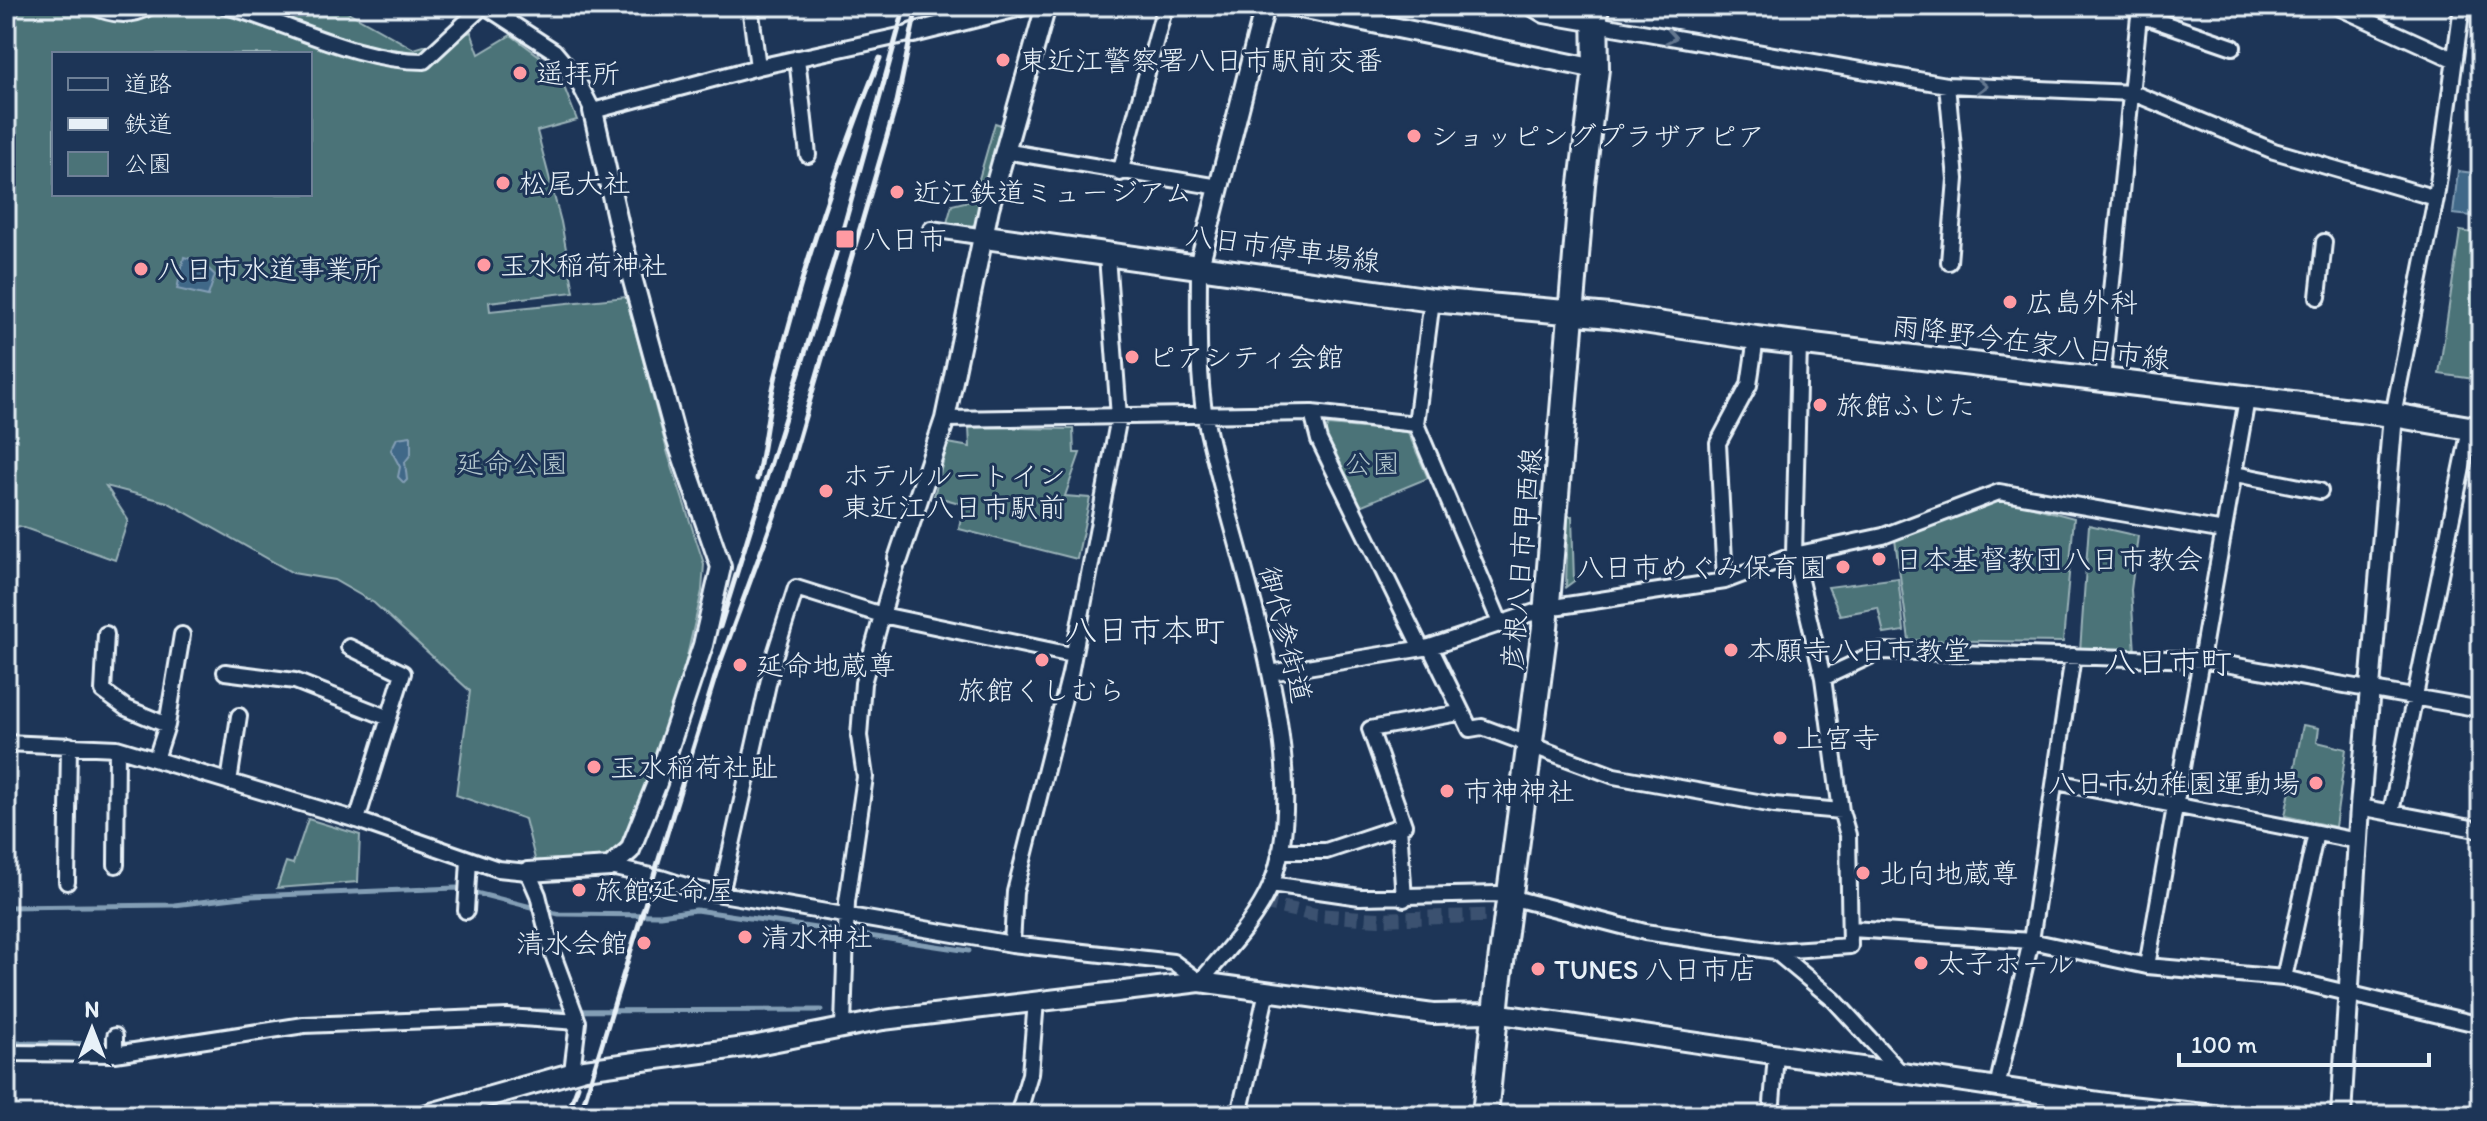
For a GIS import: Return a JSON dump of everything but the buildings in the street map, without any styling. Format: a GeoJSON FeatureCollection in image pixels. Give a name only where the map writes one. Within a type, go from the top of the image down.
{"type":"FeatureCollection","features":[{"type":"Feature","properties":{"kind":"main road","name":"彦根八日市甲西線"},"geometry":{"type":"LineString","coordinates":[[1485,1115],[1494,1013],[1532,745],[1547,608],[1582,184],[1596,69],[1595,15]]}},
{"type":"Feature","properties":{"kind":"main road","name":"八日市停車場線"},"geometry":{"type":"LineString","coordinates":[[985,237],[1432,300],[1573,312]]}},
{"type":"Feature","properties":{"kind":"main road","name":"雨降野今在家八日市線"},"geometry":{"type":"LineString","coordinates":[[1573,312],[1756,338],[2393,415],[2476,429]]}},
{"type":"Feature","properties":{"kind":"street"},"geometry":{"type":"LineString","coordinates":[[92,6],[111,14],[128,14],[151,6]]}},
{"type":"Feature","properties":{"kind":"street"},"geometry":{"type":"LineString","coordinates":[[226,6],[375,57],[409,61],[424,61],[484,6],[554,51],[575,76],[593,111],[623,244],[671,420],[721,567],[703,645],[657,783],[630,850],[610,867]]}},
{"type":"Feature","properties":{"kind":"street"},"geometry":{"type":"LineString","coordinates":[[750,6],[758,67]]}},
{"type":"Feature","properties":{"kind":"street"},"geometry":{"type":"LineString","coordinates":[[593,111],[758,67],[1021,6]]}},
{"type":"Feature","properties":{"kind":"street"},"geometry":{"type":"LineString","coordinates":[[843,1026],[846,916],[865,777],[859,736],[863,683],[898,559],[945,419],[1004,151],[1046,6]]}},
{"type":"Feature","properties":{"kind":"street"},"geometry":{"type":"LineString","coordinates":[[1120,173],[1165,6]]}},
{"type":"Feature","properties":{"kind":"street","name":"御代参街道"},"geometry":{"type":"LineString","coordinates":[[1200,982],[1262,903],[1280,851],[1283,819],[1277,699],[1221,493],[1205,414],[1199,266],[1265,6]]}},
{"type":"Feature","properties":{"kind":"street"},"geometry":{"type":"LineString","coordinates":[[1291,6],[1596,69]]}},
{"type":"Feature","properties":{"kind":"street"},"geometry":{"type":"LineString","coordinates":[[1529,6],[1544,15],[1595,15],[1947,85],[2133,93],[2274,151],[2436,198]]}},
{"type":"Feature","properties":{"kind":"street"},"geometry":{"type":"LineString","coordinates":[[2336,6],[2453,59]]}},
{"type":"Feature","properties":{"kind":"street"},"geometry":{"type":"LineString","coordinates":[[2341,1115],[2360,807],[2393,415],[2436,198],[2462,6]]}},
{"type":"Feature","properties":{"kind":"street"},"geometry":{"type":"LineString","coordinates":[[2102,380],[2140,10],[2233,47]]}},
{"type":"Feature","properties":{"kind":"street"},"geometry":{"type":"LineString","coordinates":[[797,58],[808,155]]}},
{"type":"Feature","properties":{"kind":"street"},"geometry":{"type":"LineString","coordinates":[[1947,85],[1956,179],[1949,262]]}},
{"type":"Feature","properties":{"kind":"street"},"geometry":{"type":"LineString","coordinates":[[1004,151],[1120,173],[1219,187]]}},
{"type":"Feature","properties":{"kind":"street"},"geometry":{"type":"LineString","coordinates":[[931,229],[985,237]]}},
{"type":"Feature","properties":{"kind":"street"},"geometry":{"type":"LineString","coordinates":[[2318,297],[2324,242]]}},
{"type":"Feature","properties":{"kind":"street"},"geometry":{"type":"LineString","coordinates":[[1012,944],[1015,892],[1072,655],[1119,417],[1107,256]]}},
{"type":"Feature","properties":{"kind":"street"},"geometry":{"type":"LineString","coordinates":[[1432,300],[1416,424],[1501,625]]}},
{"type":"Feature","properties":{"kind":"street"},"geometry":{"type":"LineString","coordinates":[[1725,581],[1718,443],[1749,385],[1756,338]]}},
{"type":"Feature","properties":{"kind":"street"},"geometry":{"type":"LineString","coordinates":[[1271,884],[1347,896],[1404,899],[1492,894],[1645,932],[1775,951],[1850,946],[1848,835],[1841,811],[1823,678],[1794,555],[1799,343]]}},
{"type":"Feature","properties":{"kind":"street"},"geometry":{"type":"LineString","coordinates":[[2147,966],[2247,399]]}},
{"type":"Feature","properties":{"kind":"street"},"geometry":{"type":"LineString","coordinates":[[945,419],[1312,413],[1416,424]]}},
{"type":"Feature","properties":{"kind":"street"},"geometry":{"type":"LineString","coordinates":[[1312,413],[1319,440],[1470,729],[1482,727],[1614,776],[1774,805],[1841,811]]}},
{"type":"Feature","properties":{"kind":"street"},"geometry":{"type":"LineString","coordinates":[[2391,812],[2476,429]]}},
{"type":"Feature","properties":{"kind":"street"},"geometry":{"type":"LineString","coordinates":[[2235,474],[2320,491]]}},
{"type":"Feature","properties":{"kind":"street"},"geometry":{"type":"LineString","coordinates":[[1270,673],[1383,656],[1501,625],[1547,608],[1645,596],[1725,581],[1794,555],[1883,536],[1999,492],[2224,531]]}},
{"type":"Feature","properties":{"kind":"street"},"geometry":{"type":"LineString","coordinates":[[721,894],[774,657],[796,588],[882,615],[1072,655]]}},
{"type":"Feature","properties":{"kind":"street"},"geometry":{"type":"LineString","coordinates":[[106,634],[103,691],[126,708],[167,725]]}},
{"type":"Feature","properties":{"kind":"street"},"geometry":{"type":"LineString","coordinates":[[156,759],[167,725],[182,635]]}},
{"type":"Feature","properties":{"kind":"street"},"geometry":{"type":"LineString","coordinates":[[349,647],[403,673],[357,820]]}},
{"type":"Feature","properties":{"kind":"street"},"geometry":{"type":"LineString","coordinates":[[1823,678],[1881,651],[2203,660],[2481,709]]}},
{"type":"Feature","properties":{"kind":"street"},"geometry":{"type":"LineString","coordinates":[[1997,1087],[2031,941],[2073,656]]}},
{"type":"Feature","properties":{"kind":"street"},"geometry":{"type":"LineString","coordinates":[[225,672],[295,681],[389,718]]}},
{"type":"Feature","properties":{"kind":"street"},"geometry":{"type":"LineString","coordinates":[[1280,851],[1326,851],[1404,825],[1370,729],[1459,713]]}},
{"type":"Feature","properties":{"kind":"street"},"geometry":{"type":"LineString","coordinates":[[229,782],[239,716]]}},
{"type":"Feature","properties":{"kind":"street"},"geometry":{"type":"LineString","coordinates":[[6,743],[117,748],[357,820],[469,860],[528,872],[610,867],[721,894],[846,916],[1012,944],[1173,962],[1200,982]]}},
{"type":"Feature","properties":{"kind":"street"},"geometry":{"type":"LineString","coordinates":[[67,882],[69,745]]}},
{"type":"Feature","properties":{"kind":"street"},"geometry":{"type":"LineString","coordinates":[[116,865],[117,748]]}},
{"type":"Feature","properties":{"kind":"street"},"geometry":{"type":"LineString","coordinates":[[2056,782],[2358,841]]}},
{"type":"Feature","properties":{"kind":"street"},"geometry":{"type":"LineString","coordinates":[[2360,807],[2481,830]]}},
{"type":"Feature","properties":{"kind":"street"},"geometry":{"type":"LineString","coordinates":[[1399,826],[1404,899]]}},
{"type":"Feature","properties":{"kind":"street"},"geometry":{"type":"LineString","coordinates":[[2284,978],[2316,833]]}},
{"type":"Feature","properties":{"kind":"street"},"geometry":{"type":"LineString","coordinates":[[466,911],[469,860]]}},
{"type":"Feature","properties":{"kind":"street"},"geometry":{"type":"LineString","coordinates":[[528,872],[538,895],[552,952],[578,1022],[572,1072]]}},
{"type":"Feature","properties":{"kind":"street"},"geometry":{"type":"LineString","coordinates":[[1852,929],[2031,941],[2147,966],[2284,978],[2481,1025]]}},
{"type":"Feature","properties":{"kind":"street"},"geometry":{"type":"LineString","coordinates":[[1775,951],[1834,1000],[1902,1074]]}},
{"type":"Feature","properties":{"kind":"street"},"geometry":{"type":"LineString","coordinates":[[424,1115],[572,1072],[752,1046],[843,1026],[1200,982],[1433,1014],[1494,1013],[1997,1087],[2119,1110],[2214,1115]]}},
{"type":"Feature","properties":{"kind":"street"},"geometry":{"type":"LineString","coordinates":[[1239,1115],[1267,991]]}},
{"type":"Feature","properties":{"kind":"street"},"geometry":{"type":"LineString","coordinates":[[1018,1115],[1030,1074],[1036,1001]]}},
{"type":"Feature","properties":{"kind":"street"},"geometry":{"type":"LineString","coordinates":[[6,1053],[115,1054],[304,1025],[508,1017],[578,1022]]}},
{"type":"Feature","properties":{"kind":"street"},"geometry":{"type":"LineString","coordinates":[[115,1036],[115,1054]]}},
{"type":"Feature","properties":{"kind":"street"},"geometry":{"type":"LineString","coordinates":[[1771,1115],[1776,1055]]}},
{"type":"Feature","properties":{"kind":"green space","name":"延命公園"},"geometry":{"type":"Polygon","coordinates":[[[6,6],[337,6],[414,49],[471,32],[479,54],[511,35],[557,69],[577,120],[537,131],[561,222],[574,292],[489,302],[490,311],[626,297],[668,454],[704,564],[702,591],[679,691],[625,846],[609,856],[536,863],[525,819],[456,795],[470,691],[374,603],[334,580],[293,573],[167,502],[106,486],[128,520],[115,560],[19,526],[6,532],[6,6]]]}},
{"type":"Feature","properties":{"kind":"green space"},"geometry":{"type":"Polygon","coordinates":[[[995,123],[1001,125],[978,222],[970,227],[947,223],[952,205],[973,200],[995,123]]]}},
{"type":"Feature","properties":{"kind":"green space"},"geometry":{"type":"Polygon","coordinates":[[[2460,231],[2481,234],[2481,380],[2439,374],[2460,231]]]}},
{"type":"Feature","properties":{"kind":"green space","name":"公園"},"geometry":{"type":"Polygon","coordinates":[[[1328,425],[1408,432],[1428,478],[1355,508],[1324,433],[1328,425]]]}},
{"type":"Feature","properties":{"kind":"green space"},"geometry":{"type":"Polygon","coordinates":[[[969,427],[1073,429],[1074,453],[1080,453],[1065,496],[1090,498],[1077,559],[959,529],[963,504],[934,496],[948,443],[970,447],[969,427]]]}},
{"type":"Feature","properties":{"kind":"green space"},"geometry":{"type":"Polygon","coordinates":[[[1999,498],[2074,518],[2063,642],[1909,640],[1895,540],[1999,498]]]}},
{"type":"Feature","properties":{"kind":"green space"},"geometry":{"type":"Polygon","coordinates":[[[1568,516],[1572,516],[1574,581],[1566,587],[1568,516]]]}},
{"type":"Feature","properties":{"kind":"green space"},"geometry":{"type":"Polygon","coordinates":[[[2089,525],[2138,536],[2131,590],[2135,653],[2080,651],[2089,525]]]}},
{"type":"Feature","properties":{"kind":"green space"},"geometry":{"type":"Polygon","coordinates":[[[1898,578],[1904,631],[1884,634],[1878,608],[1840,615],[1828,587],[1898,578]]]}},
{"type":"Feature","properties":{"kind":"green space","name":"八日市幼稚園運動場"},"geometry":{"type":"Polygon","coordinates":[[[2303,725],[2319,728],[2317,742],[2346,749],[2335,827],[2285,816],[2303,725]]]}},
{"type":"Feature","properties":{"kind":"green space"},"geometry":{"type":"Polygon","coordinates":[[[308,819],[360,835],[358,882],[277,888],[286,862],[293,864],[308,819]]]}},
{"type":"Feature","properties":{"kind":"water"},"geometry":{"type":"Polygon","coordinates":[[[2458,171],[2481,174],[2481,217],[2453,214],[2458,171]]]}},
{"type":"Feature","properties":{"kind":"water"},"geometry":{"type":"Polygon","coordinates":[[[184,257],[201,262],[215,275],[208,296],[177,289],[184,257]]]}},
{"type":"Feature","properties":{"kind":"water"},"geometry":{"type":"Polygon","coordinates":[[[411,436],[411,454],[405,462],[407,480],[404,483],[398,477],[400,467],[391,450],[397,438],[411,436]]]}},
{"type":"Feature","properties":{"kind":"waterway"},"geometry":{"type":"LineString","coordinates":[[6,907],[174,905],[251,896],[456,888],[559,914],[660,915],[696,910],[969,951]]}},
{"type":"Feature","properties":{"kind":"waterway"},"geometry":{"type":"LineString","coordinates":[[522,1011],[821,1010]]}},
{"type":"Feature","properties":{"kind":"waterway"},"geometry":{"type":"LineString","coordinates":[[6,1043],[142,1044]]}},
{"type":"Feature","properties":{"kind":"tunnel"},"geometry":{"type":"LineString","coordinates":[[1262,903],[1316,915],[1379,919],[1509,915]]}},
{"type":"Feature","properties":{"kind":"railway"},"geometry":{"type":"LineString","coordinates":[[720,627],[841,237],[905,6]]}},
{"type":"Feature","properties":{"kind":"railway"},"geometry":{"type":"LineString","coordinates":[[580,1115],[717,671],[783,492],[897,102],[917,6]]}},
{"type":"Feature","properties":{"kind":"railway"},"geometry":{"type":"LineString","coordinates":[[757,479],[774,384],[799,292],[850,135],[880,58]]}},
{"type":"Feature","properties":{"kind":"railway"},"geometry":{"type":"LineString","coordinates":[[567,1115],[578,1086]]}},
{"type":"Feature","properties":{"kind":"place","name":"東近江警察署八日市駅前交番"},"geometry":{"type":"Point","coordinates":[1003,60]}},
{"type":"Feature","properties":{"kind":"place","name":"遥拝所"},"geometry":{"type":"Point","coordinates":[520,73]}},
{"type":"Feature","properties":{"kind":"place","name":"ショッピングプラザアピア"},"geometry":{"type":"Point","coordinates":[1414,136]}},
{"type":"Feature","properties":{"kind":"place","name":"松尾大社"},"geometry":{"type":"Point","coordinates":[503,183]}},
{"type":"Feature","properties":{"kind":"place","name":"近江鉄道ミュージアム"},"geometry":{"type":"Point","coordinates":[897,192]}},
{"type":"Feature","properties":{"kind":"place","name":"八日市"},"geometry":{"type":"Point","coordinates":[845,239]}},
{"type":"Feature","properties":{"kind":"place","name":"玉水稲荷神社"},"geometry":{"type":"Point","coordinates":[484,265]}},
{"type":"Feature","properties":{"kind":"place","name":"八日市水道事業所"},"geometry":{"type":"Point","coordinates":[141,269]}},
{"type":"Feature","properties":{"kind":"place","name":"広島外科"},"geometry":{"type":"Point","coordinates":[2010,302]}},
{"type":"Feature","properties":{"kind":"place","name":"ピアシティ会館"},"geometry":{"type":"Point","coordinates":[1132,357]}},
{"type":"Feature","properties":{"kind":"place","name":"旅館ふじた"},"geometry":{"type":"Point","coordinates":[1820,405]}},
{"type":"Feature","properties":{"kind":"place","name":"ホテルルートイン 東近江八日市駅前"},"geometry":{"type":"Point","coordinates":[826,491]}},
{"type":"Feature","properties":{"kind":"place","name":"日本基督教団八日市教会"},"geometry":{"type":"Point","coordinates":[1879,559]}},
{"type":"Feature","properties":{"kind":"place","name":"八日市めぐみ保育園"},"geometry":{"type":"Point","coordinates":[1843,567]}},
{"type":"Feature","properties":{"kind":"place","name":"本願寺八日市教堂"},"geometry":{"type":"Point","coordinates":[1731,650]}},
{"type":"Feature","properties":{"kind":"place","name":"旅館くしむら"},"geometry":{"type":"Point","coordinates":[1042,660]}},
{"type":"Feature","properties":{"kind":"place","name":"延命地蔵尊"},"geometry":{"type":"Point","coordinates":[740,665]}},
{"type":"Feature","properties":{"kind":"place","name":"上宮寺"},"geometry":{"type":"Point","coordinates":[1780,738]}},
{"type":"Feature","properties":{"kind":"place","name":"玉水稲荷社趾"},"geometry":{"type":"Point","coordinates":[594,767]}},
{"type":"Feature","properties":{"kind":"place","name":"八日市幼稚園運動場"},"geometry":{"type":"Point","coordinates":[2316,783]}},
{"type":"Feature","properties":{"kind":"place","name":"市神神社"},"geometry":{"type":"Point","coordinates":[1447,791]}},
{"type":"Feature","properties":{"kind":"place","name":"北向地蔵尊"},"geometry":{"type":"Point","coordinates":[1863,873]}},
{"type":"Feature","properties":{"kind":"place","name":"旅館延命屋"},"geometry":{"type":"Point","coordinates":[579,890]}},
{"type":"Feature","properties":{"kind":"place","name":"清水神社"},"geometry":{"type":"Point","coordinates":[745,937]}},
{"type":"Feature","properties":{"kind":"place","name":"清水会館"},"geometry":{"type":"Point","coordinates":[644,943]}},
{"type":"Feature","properties":{"kind":"place","name":"太子ホール"},"geometry":{"type":"Point","coordinates":[1921,963]}},
{"type":"Feature","properties":{"kind":"place","name":"TUNES 八日市店"},"geometry":{"type":"Point","coordinates":[1538,969]}},
{"type":"Feature","properties":{"kind":"district","name":"八日市本町"},"geometry":{"type":"Point","coordinates":[1145,630]}},
{"type":"Feature","properties":{"kind":"district","name":"八日市町"},"geometry":{"type":"Point","coordinates":[2168,662]}}]}
